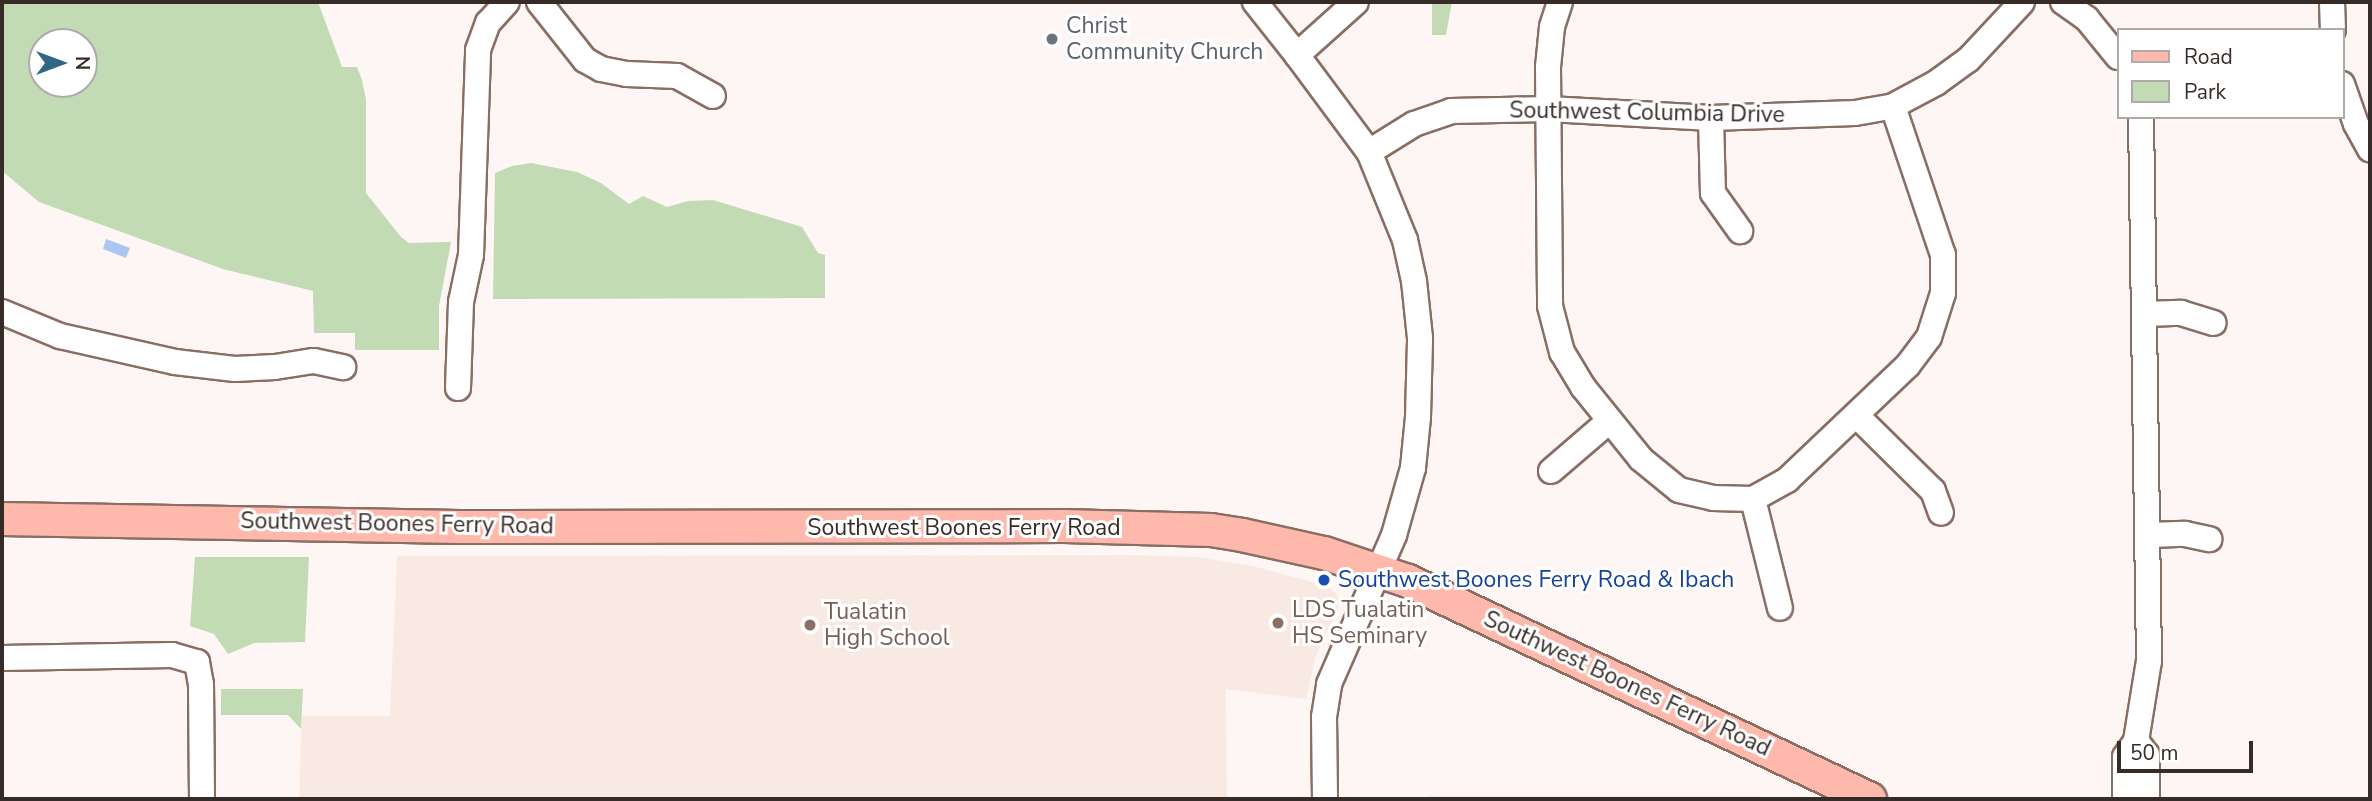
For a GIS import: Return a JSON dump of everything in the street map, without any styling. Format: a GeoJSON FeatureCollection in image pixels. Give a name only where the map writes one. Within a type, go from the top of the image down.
{"type":"FeatureCollection","features":[{"type":"Feature","properties":{"kind":"main road","name":"Southwest Boones Ferry Road"},"geometry":{"type":"LineString","coordinates":[[2,519],[460,527],[1176,529],[1252,537],[1378,569],[1458,603],[1870,799]]}},
{"type":"Feature","properties":{"kind":"street"},"geometry":{"type":"LineString","coordinates":[[458,388],[461,302],[471,255],[478,50],[488,23],[507,2]]}},
{"type":"Feature","properties":{"kind":"street"},"geometry":{"type":"LineString","coordinates":[[539,2],[571,46],[593,64],[627,74],[677,76],[713,96]]}},
{"type":"Feature","properties":{"kind":"street"},"geometry":{"type":"LineString","coordinates":[[1255,2],[1369,152],[1405,240],[1414,281],[1420,338],[1413,468],[1394,535],[1334,667],[1327,692],[1324,717],[1325,799]]}},
{"type":"Feature","properties":{"kind":"street"},"geometry":{"type":"LineString","coordinates":[[1297,55],[1356,2]]}},
{"type":"Feature","properties":{"kind":"street"},"geometry":{"type":"LineString","coordinates":[[1560,2],[1550,54],[1550,306],[1562,352],[1608,422],[1641,459],[1679,490],[1713,498],[1753,499],[1787,480],[1908,365],[1929,337],[1943,293],[1943,256],[1893,106]]}},
{"type":"Feature","properties":{"kind":"street","name":"Southwest Columbia Drive"},"geometry":{"type":"LineString","coordinates":[[1369,152],[1437,114],[1451,111],[1549,109],[1711,118],[1855,113],[1893,106],[1936,83],[1968,60],[2022,2]]}},
{"type":"Feature","properties":{"kind":"street"},"geometry":{"type":"LineString","coordinates":[[2063,2],[2087,19],[2116,55]]}},
{"type":"Feature","properties":{"kind":"street"},"geometry":{"type":"LineString","coordinates":[[2332,2],[2333,28]]}},
{"type":"Feature","properties":{"kind":"street"},"geometry":{"type":"LineString","coordinates":[[2344,90],[2356,124],[2370,149]]}},
{"type":"Feature","properties":{"kind":"street"},"geometry":{"type":"LineString","coordinates":[[1711,118],[1713,193],[1740,231]]}},
{"type":"Feature","properties":{"kind":"street"},"geometry":{"type":"LineString","coordinates":[[2125,799],[2125,757],[2136,741],[2149,661],[2141,119]]}},
{"type":"Feature","properties":{"kind":"street"},"geometry":{"type":"LineString","coordinates":[[2,312],[60,336],[175,362],[235,369],[314,361],[343,367]]}},
{"type":"Feature","properties":{"kind":"street"},"geometry":{"type":"LineString","coordinates":[[2144,314],[2181,313],[2213,323]]}},
{"type":"Feature","properties":{"kind":"street"},"geometry":{"type":"LineString","coordinates":[[1856,415],[1933,491],[1941,513]]}},
{"type":"Feature","properties":{"kind":"street"},"geometry":{"type":"LineString","coordinates":[[1551,471],[1608,422]]}},
{"type":"Feature","properties":{"kind":"street"},"geometry":{"type":"LineString","coordinates":[[1753,499],[1780,608]]}},
{"type":"Feature","properties":{"kind":"street"},"geometry":{"type":"LineString","coordinates":[[2149,535],[2185,534],[2209,539]]}},
{"type":"Feature","properties":{"kind":"street"},"geometry":{"type":"LineString","coordinates":[[2,658],[172,655],[197,662],[201,684],[202,799]]}},
{"type":"Feature","properties":{"kind":"street"},"geometry":{"type":"LineString","coordinates":[[2136,741],[2147,755],[2147,799]]}},
{"type":"Feature","properties":{"kind":"shaded area","name":"Tualatin High School"},"geometry":{"type":"Polygon","coordinates":[[[397,556],[1199,557],[1253,566],[1330,587],[1339,597],[1338,609],[1316,655],[1306,699],[1226,689],[1227,799],[299,799],[302,716],[390,716],[397,556]]]}},
{"type":"Feature","properties":{"kind":"shaded area"},"geometry":{"type":"Polygon","coordinates":[[[1427,796],[1761,796],[1770,799],[1427,799],[1427,796]]]}},
{"type":"Feature","properties":{"kind":"green space"},"geometry":{"type":"Polygon","coordinates":[[[2,2],[318,2],[342,67],[357,67],[362,80],[366,100],[366,193],[401,237],[409,243],[451,242],[439,306],[439,350],[355,350],[355,333],[314,333],[313,291],[223,269],[39,202],[2,171],[2,2]]]}},
{"type":"Feature","properties":{"kind":"green space"},"geometry":{"type":"Polygon","coordinates":[[[1432,2],[1452,2],[1446,35],[1432,35],[1432,2]]]}},
{"type":"Feature","properties":{"kind":"green space"},"geometry":{"type":"Polygon","coordinates":[[[531,163],[577,172],[601,183],[629,204],[643,196],[667,207],[688,201],[713,200],[802,227],[818,253],[825,255],[825,298],[493,299],[495,173],[512,166],[531,163]]]}},
{"type":"Feature","properties":{"kind":"green space"},"geometry":{"type":"Polygon","coordinates":[[[195,557],[309,557],[305,642],[254,643],[228,654],[214,634],[190,626],[195,557]]]}},
{"type":"Feature","properties":{"kind":"green space"},"geometry":{"type":"Polygon","coordinates":[[[221,689],[303,689],[301,729],[288,715],[221,715],[221,689]]]}},
{"type":"Feature","properties":{"kind":"water"},"geometry":{"type":"Polygon","coordinates":[[[106,239],[130,248],[126,258],[103,249],[106,239]]]}},
{"type":"Feature","properties":{"kind":"place","name":"Christ Community Church"},"geometry":{"type":"Point","coordinates":[1052,39]}},
{"type":"Feature","properties":{"kind":"place","name":"Southwest Boones Ferry Road & Ibach"},"geometry":{"type":"Point","coordinates":[1324,580]}},
{"type":"Feature","properties":{"kind":"place","name":"LDS Tualatin HS Seminary"},"geometry":{"type":"Point","coordinates":[1278,623]}},
{"type":"Feature","properties":{"kind":"place","name":"Tualatin High School"},"geometry":{"type":"Point","coordinates":[810,625]}}]}
